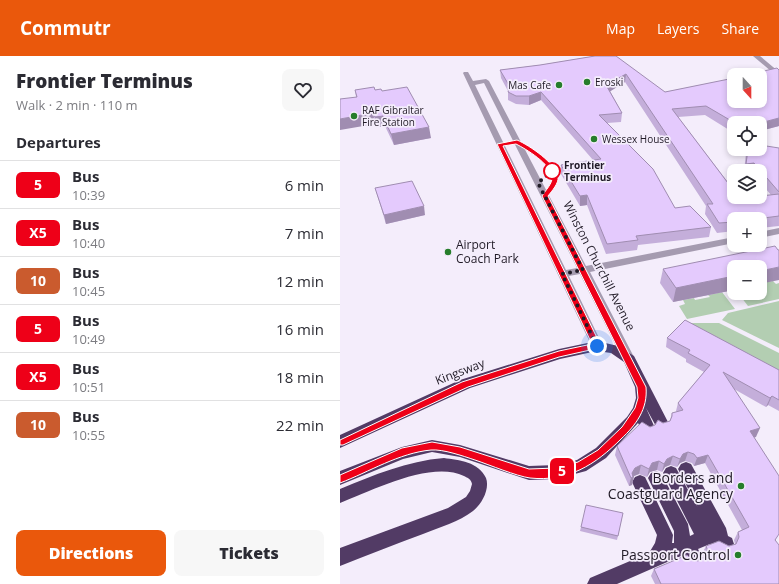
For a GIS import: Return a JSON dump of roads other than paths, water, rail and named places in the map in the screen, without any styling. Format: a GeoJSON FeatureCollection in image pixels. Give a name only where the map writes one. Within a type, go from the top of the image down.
{"type":"FeatureCollection","features":[{"type":"Feature","properties":{"kind":"highway"},"geometry":{"type":"LineString","coordinates":[[597,346],[614,349],[629,359]]}},
{"type":"Feature","properties":{"kind":"highway","name":"Kingsway"},"geometry":{"type":"LineString","coordinates":[[340,442],[465,384],[559,354],[597,346]]}},
{"type":"Feature","properties":{"kind":"highway","name":"Winston Churchill Avenue"},"geometry":{"type":"LineString","coordinates":[[629,359],[662,424]]}},
{"type":"Feature","properties":{"kind":"highway"},"geometry":{"type":"LineString","coordinates":[[340,478],[402,453],[432,446],[460,451],[529,473],[556,472],[581,466],[625,438],[639,410],[643,398],[642,387]]}},
{"type":"Feature","properties":{"kind":"highway"},"geometry":{"type":"LineString","coordinates":[[639,410],[648,428]]}},
{"type":"Feature","properties":{"kind":"highway"},"geometry":{"type":"LineString","coordinates":[[340,496],[417,468],[448,464],[466,467],[477,475],[480,486],[476,498],[466,508],[449,516],[340,557]]}},
{"type":"Feature","properties":{"kind":"highway"},"geometry":{"type":"LineString","coordinates":[[678,471],[700,528],[714,531],[726,544]]}},
{"type":"Feature","properties":{"kind":"highway"},"geometry":{"type":"LineString","coordinates":[[656,478],[682,530],[688,552]]}},
{"type":"Feature","properties":{"kind":"highway"},"geometry":{"type":"LineString","coordinates":[[640,482],[665,535],[662,546],[655,559]]}},
{"type":"Feature","properties":{"kind":"highway"},"geometry":{"type":"LineString","coordinates":[[596,584],[655,559],[688,552],[714,531]]}},
{"type":"Feature","properties":{"kind":"street"},"geometry":{"type":"LineString","coordinates":[[756,56],[779,76]]}},
{"type":"Feature","properties":{"kind":"street","name":"Winston Churchill Avenue"},"geometry":{"type":"LineString","coordinates":[[597,346],[468,78],[486,81],[629,359]]}},
{"type":"Feature","properties":{"kind":"street"},"geometry":{"type":"LineString","coordinates":[[767,234],[779,231]]}},
{"type":"Feature","properties":{"kind":"street"},"geometry":{"type":"LineString","coordinates":[[562,274],[727,241]]}},
{"type":"Feature","properties":{"kind":"place","name":"Eroski"},"geometry":{"type":"Point","coordinates":[587,82]}},
{"type":"Feature","properties":{"kind":"place","name":"Mas Cafe"},"geometry":{"type":"Point","coordinates":[559,85]}},
{"type":"Feature","properties":{"kind":"place","name":"RAF Gibraltar Fire Station"},"geometry":{"type":"Point","coordinates":[354,116]}},
{"type":"Feature","properties":{"kind":"place","name":"Wessex House"},"geometry":{"type":"Point","coordinates":[594,139]}},
{"type":"Feature","properties":{"kind":"place","name":"Frontier Terminus"},"geometry":{"type":"Point","coordinates":[552,171]}},
{"type":"Feature","properties":{"kind":"place","name":"Airport Coach Park"},"geometry":{"type":"Point","coordinates":[448,252]}},
{"type":"Feature","properties":{"kind":"place","name":"Borders and Coastguard Agency"},"geometry":{"type":"Point","coordinates":[741,486]}},
{"type":"Feature","properties":{"kind":"place","name":"Passport Control"},"geometry":{"type":"Point","coordinates":[738,555]}}]}
